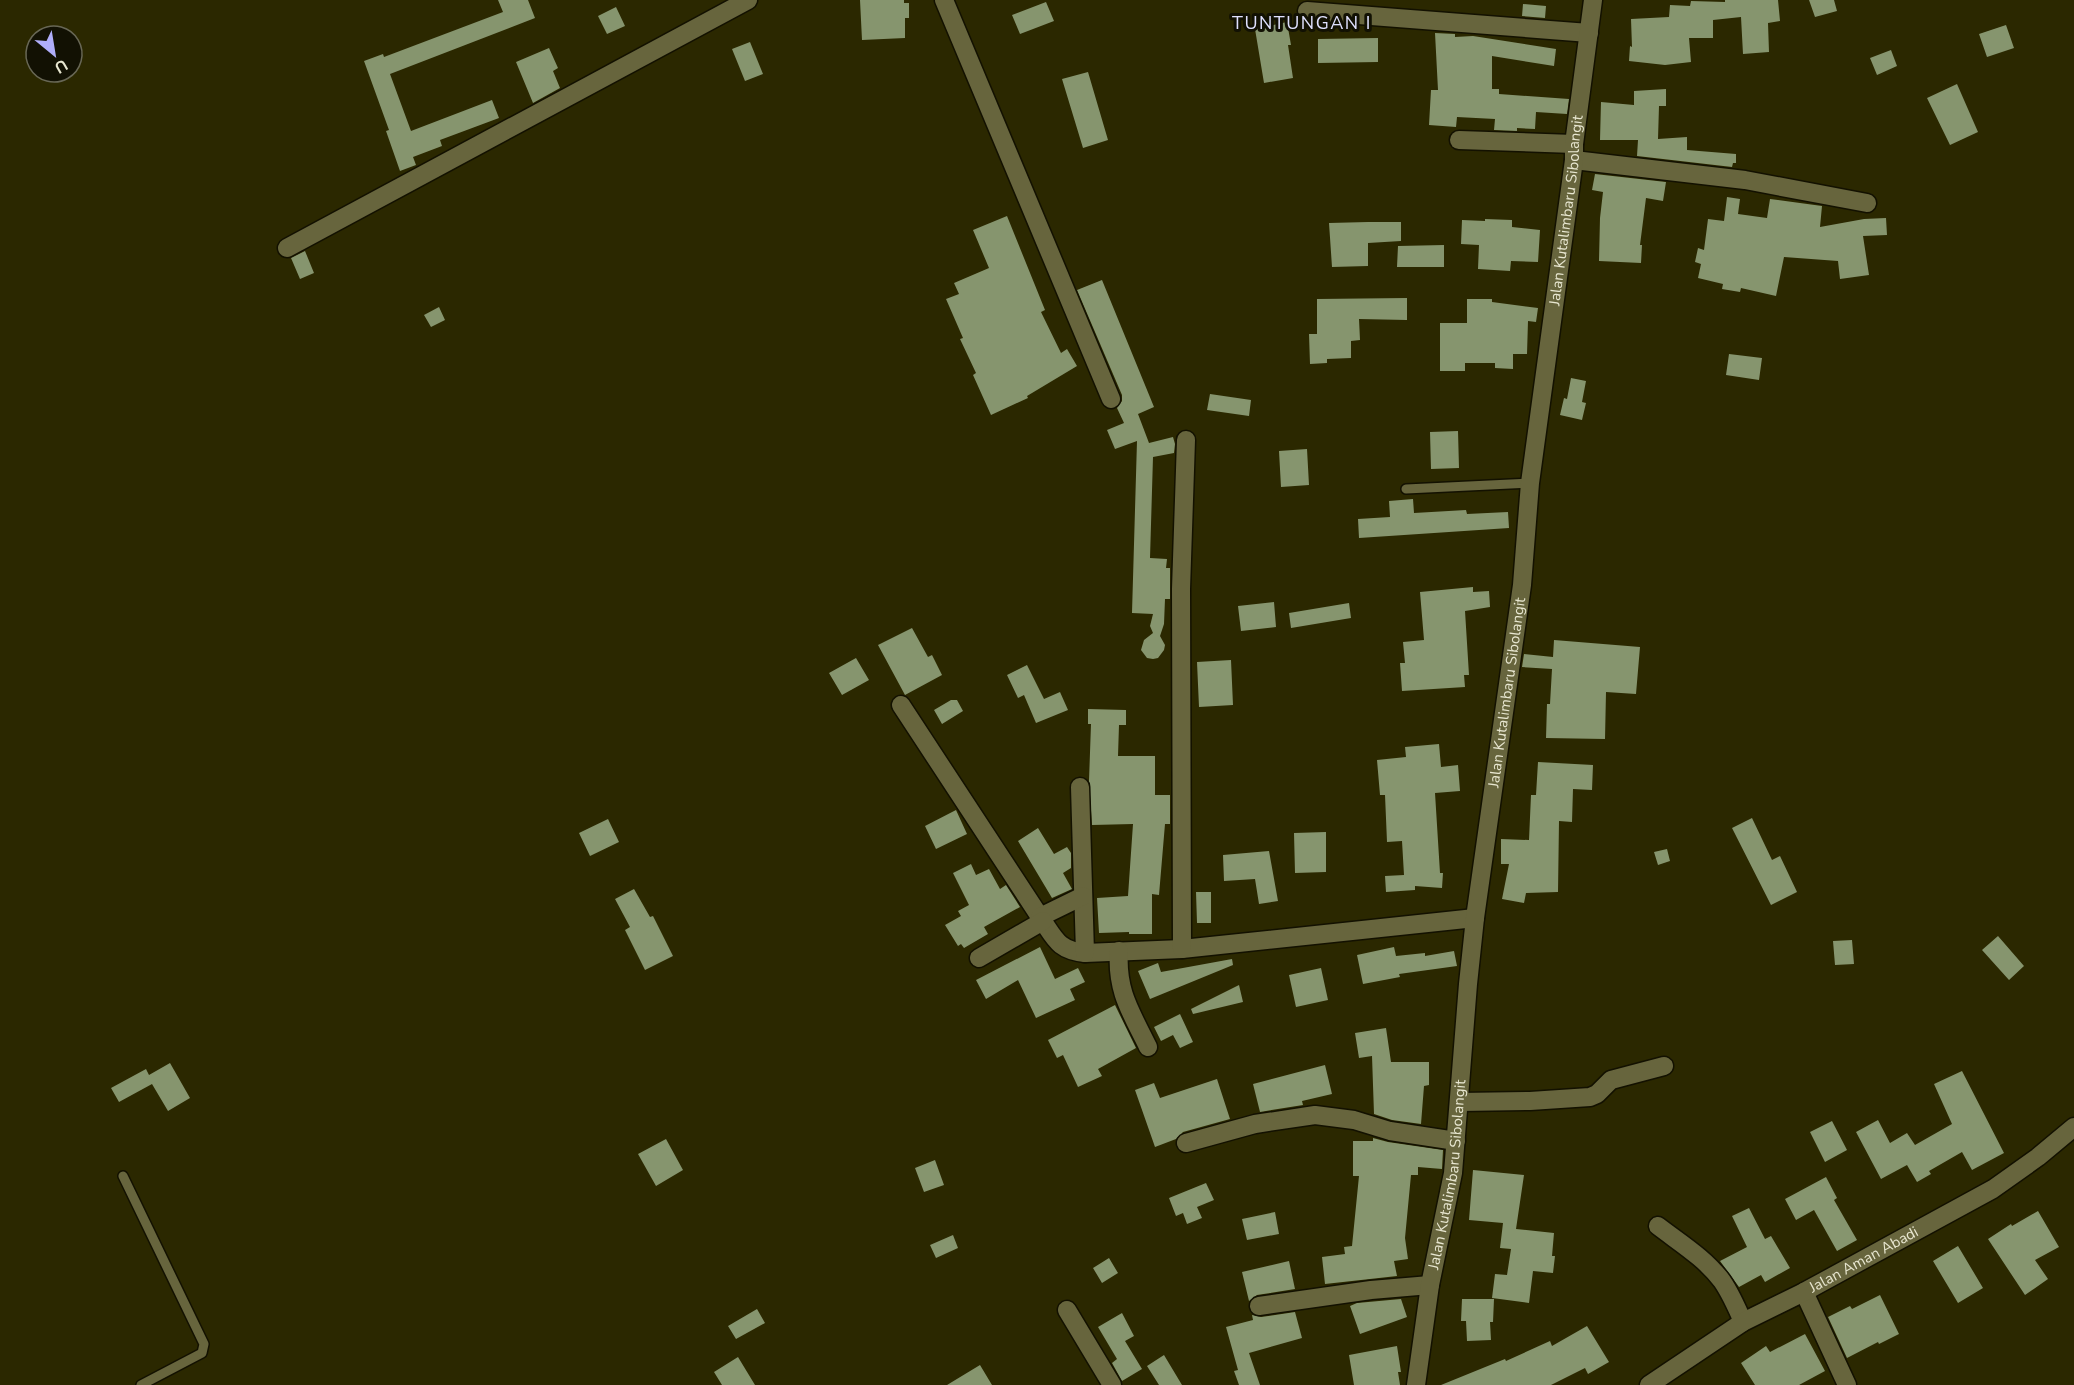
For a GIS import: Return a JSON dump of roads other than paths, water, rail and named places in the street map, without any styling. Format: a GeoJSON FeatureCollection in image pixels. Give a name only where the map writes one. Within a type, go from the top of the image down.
{"type":"FeatureCollection","features":[{"type":"Feature","properties":{"kind":"street"},"geometry":{"type":"LineString","coordinates":[[287,248],[748,0]]}},
{"type":"Feature","properties":{"kind":"street"},"geometry":{"type":"LineString","coordinates":[[944,0],[1111,399]]}},
{"type":"Feature","properties":{"kind":"street","name":"Jalan Kutalimbaru Sibolangit"},"geometry":{"type":"LineString","coordinates":[[1416,1385],[1430,1286],[1453,1173],[1475,918],[1522,585],[1530,483],[1593,0]]}},
{"type":"Feature","properties":{"kind":"street"},"geometry":{"type":"LineString","coordinates":[[1307,11],[1589,33]]}},
{"type":"Feature","properties":{"kind":"street"},"geometry":{"type":"LineString","coordinates":[[1459,140],[1574,152],[1867,203]]}},
{"type":"Feature","properties":{"kind":"street"},"geometry":{"type":"LineString","coordinates":[[1182,949],[1181,589],[1186,440]]}},
{"type":"Feature","properties":{"kind":"street"},"geometry":{"type":"LineString","coordinates":[[901,705],[1042,919],[1059,943],[1070,951],[1085,953],[1182,949],[1475,918]]}},
{"type":"Feature","properties":{"kind":"street"},"geometry":{"type":"LineString","coordinates":[[1080,787],[1085,953]]}},
{"type":"Feature","properties":{"kind":"street"},"geometry":{"type":"LineString","coordinates":[[979,958],[1083,896]]}},
{"type":"Feature","properties":{"kind":"street"},"geometry":{"type":"LineString","coordinates":[[1119,951],[1118,970],[1122,994],[1148,1047]]}},
{"type":"Feature","properties":{"kind":"street"},"geometry":{"type":"LineString","coordinates":[[1460,1102],[1590,1097],[1597,1094],[1611,1080],[1664,1066]]}},
{"type":"Feature","properties":{"kind":"street"},"geometry":{"type":"LineString","coordinates":[[1186,1143],[1255,1124],[1315,1115],[1354,1120],[1390,1131],[1456,1141]]}},
{"type":"Feature","properties":{"kind":"street","name":"Jalan Aman Abadi"},"geometry":{"type":"LineString","coordinates":[[1649,1385],[1743,1322],[1804,1292],[1993,1189],[2038,1157],[2074,1127]]}},
{"type":"Feature","properties":{"kind":"street"},"geometry":{"type":"LineString","coordinates":[[1658,1226],[1708,1264],[1722,1281],[1743,1322]]}},
{"type":"Feature","properties":{"kind":"street"},"geometry":{"type":"LineString","coordinates":[[1259,1306],[1371,1290],[1430,1286]]}},
{"type":"Feature","properties":{"kind":"street"},"geometry":{"type":"LineString","coordinates":[[1804,1292],[1847,1385]]}},
{"type":"Feature","properties":{"kind":"street"},"geometry":{"type":"LineString","coordinates":[[1067,1310],[1112,1385]]}},
{"type":"Feature","properties":{"kind":"lane"},"geometry":{"type":"LineString","coordinates":[[1406,489],[1530,483]]}},
{"type":"Feature","properties":{"kind":"lane"},"geometry":{"type":"LineString","coordinates":[[123,1176],[204,1344],[201,1353],[141,1385]]}},
{"type":"Feature","properties":{"kind":"district","name":"TUNTUNGAN I"},"geometry":{"type":"Point","coordinates":[1302,23]}}]}
